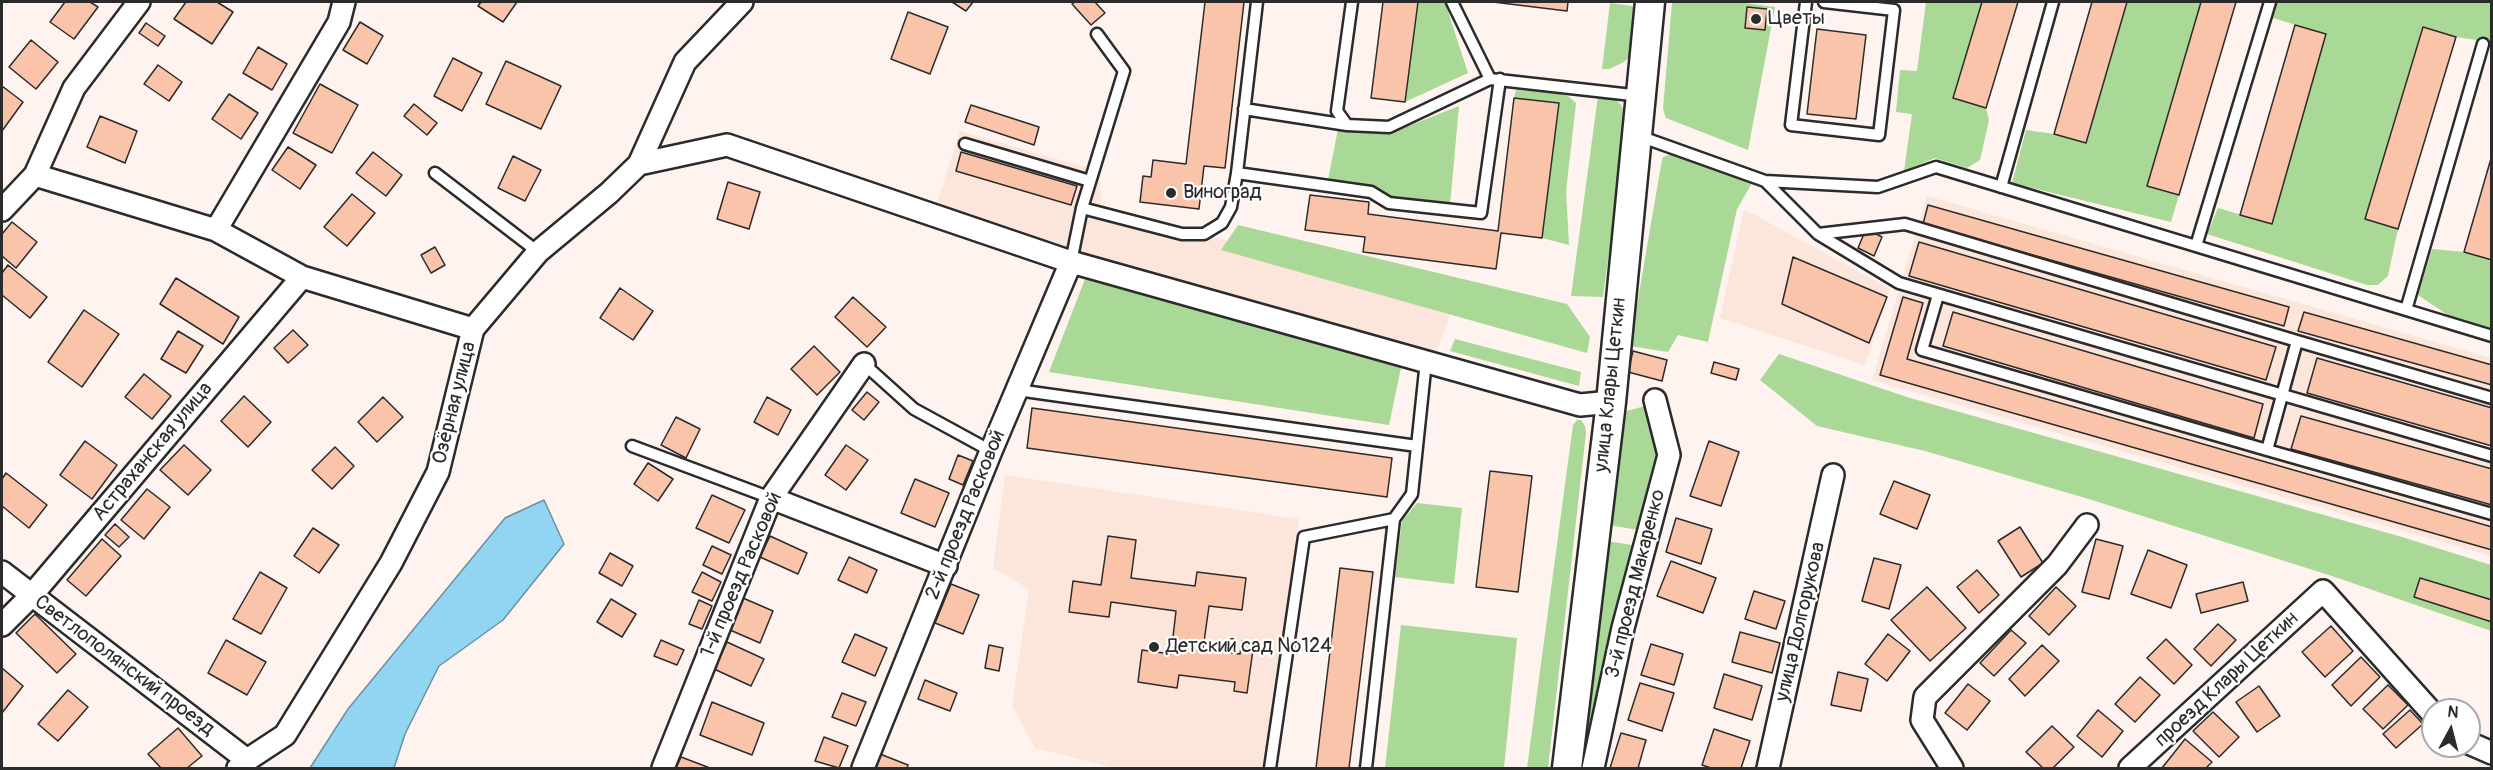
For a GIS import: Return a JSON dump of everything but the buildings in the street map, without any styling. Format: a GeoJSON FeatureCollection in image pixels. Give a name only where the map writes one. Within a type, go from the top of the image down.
{"type":"FeatureCollection","features":[{"type":"Feature","properties":{"kind":"main road","name":"улица Клары Цеткин"},"geometry":{"type":"LineString","coordinates":[[1567,768],[1611,402],[1650,2]]}},
{"type":"Feature","properties":{"kind":"street"},"geometry":{"type":"LineString","coordinates":[[2,210],[35,175],[74,88],[139,2]]}},
{"type":"Feature","properties":{"kind":"street"},"geometry":{"type":"LineString","coordinates":[[216,230],[339,22],[344,2]]}},
{"type":"Feature","properties":{"kind":"street","name":"Озёрная улица"},"geometry":{"type":"LineString","coordinates":[[243,766],[285,735],[391,563],[407,533],[438,472],[473,329],[538,252],[609,193],[639,164],[685,62],[742,2]]}},
{"type":"Feature","properties":{"kind":"street"},"geometry":{"type":"LineString","coordinates":[[639,164],[727,145],[1071,262],[1580,405],[1611,402]]}},
{"type":"Feature","properties":{"kind":"street"},"geometry":{"type":"LineString","coordinates":[[35,175],[216,230],[302,277],[473,329]]}},
{"type":"Feature","properties":{"kind":"street","name":"2-й проезд Расковой"},"geometry":{"type":"LineString","coordinates":[[863,768],[991,451],[1071,262]]}},
{"type":"Feature","properties":{"kind":"street","name":"Астраханская улица"},"geometry":{"type":"LineString","coordinates":[[2,625],[31,596],[302,277]]}},
{"type":"Feature","properties":{"kind":"street","name":"1-й проезд Расковой"},"geometry":{"type":"LineString","coordinates":[[663,768],[771,498],[864,364]]}},
{"type":"Feature","properties":{"kind":"street","name":"3-й проезд Макаренко"},"geometry":{"type":"LineString","coordinates":[[1593,768],[1623,628],[1669,455],[1655,400]]}},
{"type":"Feature","properties":{"kind":"street","name":"улица Долгорукова"},"geometry":{"type":"LineString","coordinates":[[1768,768],[1833,476]]}},
{"type":"Feature","properties":{"kind":"street"},"geometry":{"type":"LineString","coordinates":[[771,498],[946,566]]}},
{"type":"Feature","properties":{"kind":"street"},"geometry":{"type":"LineString","coordinates":[[1952,768],[1922,720],[1925,697],[2057,565],[2087,525]]}},
{"type":"Feature","properties":{"kind":"street","name":"Светлополянский проезд"},"geometry":{"type":"LineString","coordinates":[[2,572],[243,766]]}},
{"type":"Feature","properties":{"kind":"street","name":"проезд Клары Цеткин"},"geometry":{"type":"LineString","coordinates":[[2130,768],[2323,591],[2421,701]]}},
{"type":"Feature","properties":{"kind":"lane"},"geometry":{"type":"LineString","coordinates":[[1082,208],[1182,234],[1204,234],[1222,223],[1231,207],[1237,173],[1257,2]]}},
{"type":"Feature","properties":{"kind":"lane"},"geometry":{"type":"LineString","coordinates":[[1347,125],[1337,111],[1352,2]]}},
{"type":"Feature","properties":{"kind":"lane"},"geometry":{"type":"LineString","coordinates":[[1237,173],[1371,192],[1389,203],[1481,213],[1495,79],[1452,2]]}},
{"type":"Feature","properties":{"kind":"lane"},"geometry":{"type":"LineString","coordinates":[[1806,2],[1791,125],[1879,135],[1893,10],[1824,2]]}},
{"type":"Feature","properties":{"kind":"lane"},"geometry":{"type":"LineString","coordinates":[[2001,187],[2053,2]]}},
{"type":"Feature","properties":{"kind":"lane"},"geometry":{"type":"LineString","coordinates":[[2196,246],[2270,2]]}},
{"type":"Feature","properties":{"kind":"lane"},"geometry":{"type":"LineString","coordinates":[[1071,262],[1082,208],[1124,71],[1097,34]]}},
{"type":"Feature","properties":{"kind":"lane"},"geometry":{"type":"LineString","coordinates":[[2406,310],[2483,44]]}},
{"type":"Feature","properties":{"kind":"lane"},"geometry":{"type":"LineString","coordinates":[[1245,109],[1347,125],[1389,127],[1495,79],[1641,96]]}},
{"type":"Feature","properties":{"kind":"lane"},"geometry":{"type":"LineString","coordinates":[[1636,135],[1765,181],[1878,187],[1936,166],[2492,336]]}},
{"type":"Feature","properties":{"kind":"lane"},"geometry":{"type":"LineString","coordinates":[[965,144],[1090,181]]}},
{"type":"Feature","properties":{"kind":"lane"},"geometry":{"type":"LineString","coordinates":[[435,172],[538,252]]}},
{"type":"Feature","properties":{"kind":"lane"},"geometry":{"type":"LineString","coordinates":[[1765,181],[1818,234],[1899,284],[2492,456]]}},
{"type":"Feature","properties":{"kind":"lane"},"geometry":{"type":"LineString","coordinates":[[1818,234],[1905,224],[2492,398]]}},
{"type":"Feature","properties":{"kind":"lane"},"geometry":{"type":"LineString","coordinates":[[1938,295],[1922,350],[2492,514]]}},
{"type":"Feature","properties":{"kind":"lane"},"geometry":{"type":"LineString","coordinates":[[2267,450],[2297,341]]}},
{"type":"Feature","properties":{"kind":"lane"},"geometry":{"type":"LineString","coordinates":[[1366,768],[1394,519],[1412,494],[1426,362]]}},
{"type":"Feature","properties":{"kind":"lane"},"geometry":{"type":"LineString","coordinates":[[864,364],[914,409],[991,451]]}},
{"type":"Feature","properties":{"kind":"lane"},"geometry":{"type":"LineString","coordinates":[[1017,390],[1417,446]]}},
{"type":"Feature","properties":{"kind":"lane"},"geometry":{"type":"LineString","coordinates":[[632,446],[771,498]]}},
{"type":"Feature","properties":{"kind":"lane"},"geometry":{"type":"LineString","coordinates":[[1270,768],[1304,537],[1394,519]]}},
{"type":"Feature","properties":{"kind":"shaded area"},"geometry":{"type":"Polygon","coordinates":[[[960,131],[1099,171],[1102,205],[1227,241],[1457,295],[1435,357],[1083,257],[936,206],[960,131]]]}},
{"type":"Feature","properties":{"kind":"shaded area"},"geometry":{"type":"Polygon","coordinates":[[[1927,196],[2491,358],[2491,556],[1872,380],[1927,196]]]}},
{"type":"Feature","properties":{"kind":"shaded area"},"geometry":{"type":"Polygon","coordinates":[[[1744,209],[1890,289],[1865,365],[1720,318],[1744,209]]]}},
{"type":"Feature","properties":{"kind":"shaded area","name":"Детский сад №124"},"geometry":{"type":"Polygon","coordinates":[[[1005,475],[1299,519],[1277,768],[1116,768],[1035,748],[1012,706],[1029,589],[993,568],[1005,475]]]}},
{"type":"Feature","properties":{"kind":"green space"},"geometry":{"type":"Polygon","coordinates":[[[1418,2],[1445,2],[1468,73],[1405,102],[1418,2]]]}},
{"type":"Feature","properties":{"kind":"green space"},"geometry":{"type":"Polygon","coordinates":[[[1738,2],[1775,7],[1748,150],[1666,118],[1663,109],[1672,3],[1738,2]]]}},
{"type":"Feature","properties":{"kind":"green space"},"geometry":{"type":"Polygon","coordinates":[[[1926,2],[1982,2],[1953,98],[1986,108],[1989,120],[1980,160],[1967,168],[1935,158],[1904,171],[1912,114],[1896,112],[1900,70],[1917,71],[1926,2]]]}},
{"type":"Feature","properties":{"kind":"green space"},"geometry":{"type":"Polygon","coordinates":[[[2127,2],[2201,2],[2147,185],[2179,195],[2171,222],[2012,183],[2026,130],[2054,134],[2086,143],[2127,2]]]}},
{"type":"Feature","properties":{"kind":"green space"},"geometry":{"type":"Polygon","coordinates":[[[2277,2],[2491,2],[2491,42],[2456,37],[2422,28],[2365,219],[2398,229],[2388,276],[2378,285],[2367,285],[2207,234],[2218,208],[2272,224],[2326,34],[2273,18],[2277,2]]]}},
{"type":"Feature","properties":{"kind":"green space"},"geometry":{"type":"Polygon","coordinates":[[[1610,3],[1632,6],[1639,11],[1632,55],[1624,62],[1609,69],[1602,69],[1610,3]]]}},
{"type":"Feature","properties":{"kind":"green space"},"geometry":{"type":"Polygon","coordinates":[[[1516,90],[1555,93],[1568,96],[1576,103],[1566,191],[1569,245],[1542,238],[1559,104],[1514,98],[1516,90]]]}},
{"type":"Feature","properties":{"kind":"green space"},"geometry":{"type":"Polygon","coordinates":[[[1598,96],[1613,97],[1621,105],[1627,119],[1603,297],[1571,296],[1598,96]]]}},
{"type":"Feature","properties":{"kind":"green space"},"geometry":{"type":"Polygon","coordinates":[[[1459,106],[1450,205],[1390,199],[1374,188],[1328,180],[1338,129],[1391,133],[1459,106]]]}},
{"type":"Feature","properties":{"kind":"green space"},"geometry":{"type":"Polygon","coordinates":[[[1675,153],[1752,183],[1737,209],[1708,342],[1678,335],[1668,352],[1630,346],[1661,165],[1663,157],[1675,153]]]}},
{"type":"Feature","properties":{"kind":"green space"},"geometry":{"type":"Polygon","coordinates":[[[1238,225],[1567,304],[1590,337],[1587,353],[1221,250],[1238,225]]]}},
{"type":"Feature","properties":{"kind":"green space"},"geometry":{"type":"Polygon","coordinates":[[[2432,249],[2464,252],[2491,260],[2491,332],[2455,320],[2418,295],[2432,249]]]}},
{"type":"Feature","properties":{"kind":"green space"},"geometry":{"type":"Polygon","coordinates":[[[1085,279],[1402,363],[1389,425],[1049,372],[1085,279]]]}},
{"type":"Feature","properties":{"kind":"green space"},"geometry":{"type":"Polygon","coordinates":[[[1455,339],[1581,372],[1579,386],[1450,351],[1455,339]]]}},
{"type":"Feature","properties":{"kind":"green space"},"geometry":{"type":"Polygon","coordinates":[[[1779,354],[1910,398],[2402,537],[2491,565],[2491,631],[2335,577],[2092,500],[1925,451],[1817,426],[1760,380],[1779,354]]]}},
{"type":"Feature","properties":{"kind":"green space"},"geometry":{"type":"Polygon","coordinates":[[[1645,406],[1654,419],[1663,455],[1643,531],[1610,525],[1623,412],[1645,406]]]}},
{"type":"Feature","properties":{"kind":"green space"},"geometry":{"type":"Polygon","coordinates":[[[1577,420],[1581,420],[1586,433],[1548,768],[1527,768],[1573,425],[1577,420]]]}},
{"type":"Feature","properties":{"kind":"green space"},"geometry":{"type":"Polygon","coordinates":[[[1417,503],[1462,508],[1454,584],[1395,577],[1402,521],[1417,503]]]}},
{"type":"Feature","properties":{"kind":"green space"},"geometry":{"type":"Polygon","coordinates":[[[1601,540],[1638,546],[1583,768],[1574,768],[1601,540]]]}},
{"type":"Feature","properties":{"kind":"green space"},"geometry":{"type":"Polygon","coordinates":[[[1401,625],[1517,638],[1504,768],[1385,768],[1401,625]]]}},
{"type":"Feature","properties":{"kind":"water"},"geometry":{"type":"Polygon","coordinates":[[[544,500],[564,544],[503,620],[439,666],[405,734],[394,768],[310,768],[348,709],[505,518],[544,500]]]}},
{"type":"Feature","properties":{"kind":"place","name":"Цветы"},"geometry":{"type":"Point","coordinates":[1756,19]}},
{"type":"Feature","properties":{"kind":"place","name":"Виноград"},"geometry":{"type":"Point","coordinates":[1171,193]}},
{"type":"Feature","properties":{"kind":"place","name":"Детский сад №124"},"geometry":{"type":"Point","coordinates":[1154,647]}}]}
